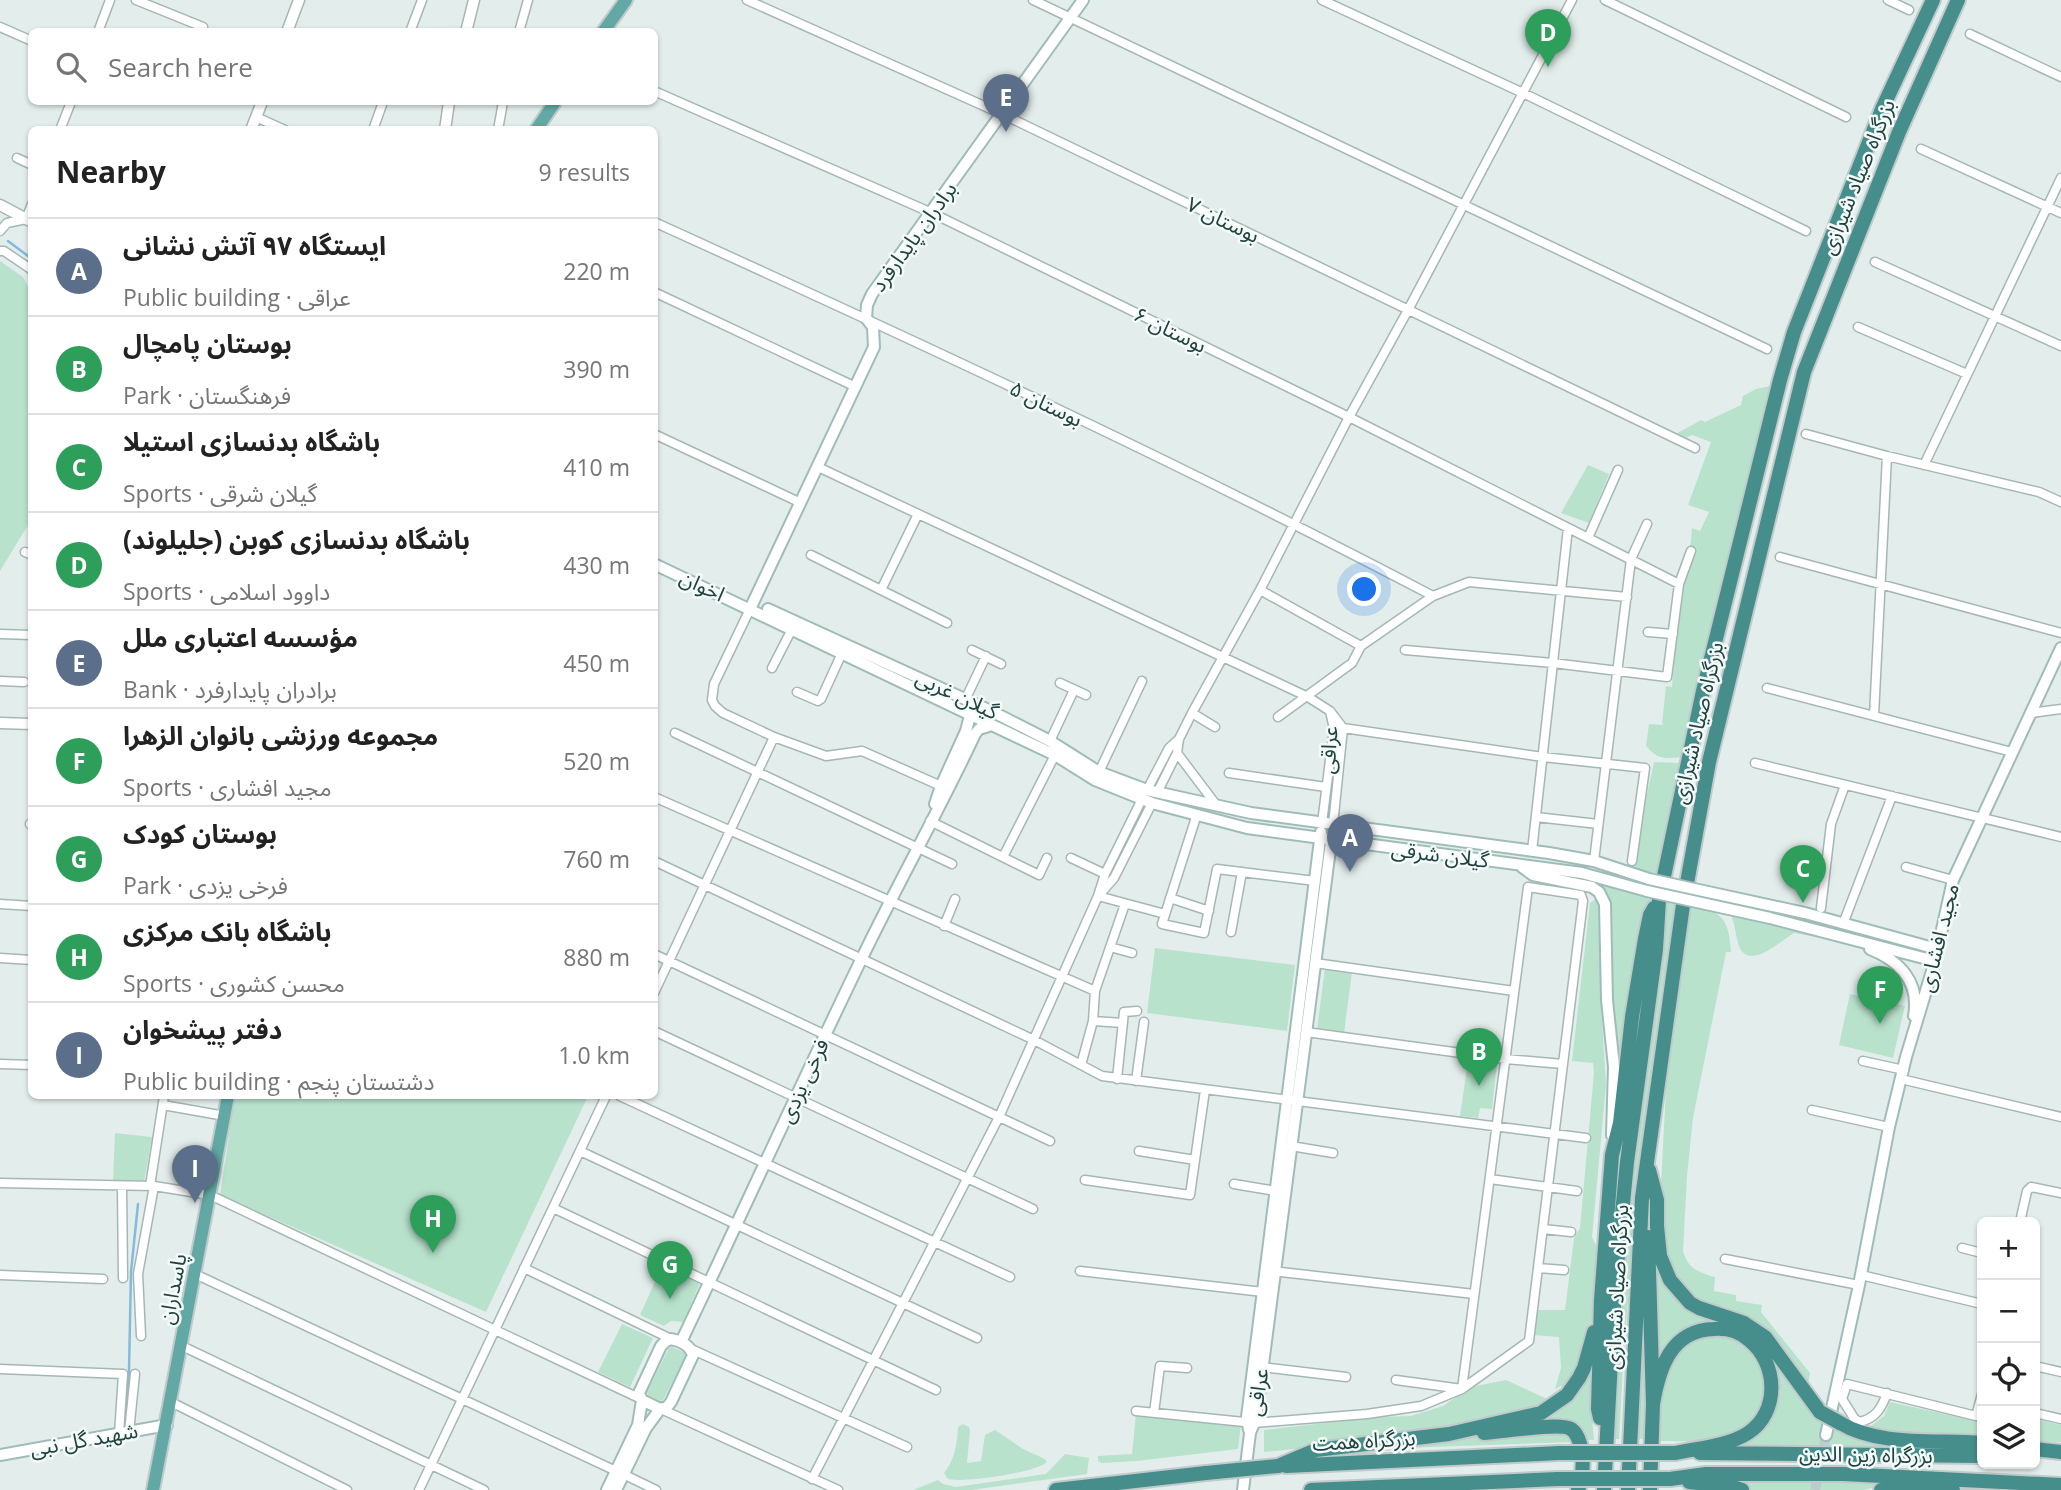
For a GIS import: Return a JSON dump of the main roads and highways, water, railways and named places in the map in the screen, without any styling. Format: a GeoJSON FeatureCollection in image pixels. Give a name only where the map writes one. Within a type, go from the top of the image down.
{"type":"FeatureCollection","features":[{"type":"Feature","properties":{"kind":"highway","name":"بزرگراه صیاد شیرازی"},"geometry":{"type":"LineString","coordinates":[[1604,1490],[1615,1286],[1627,1161],[1656,949],[1659,900],[1703,691],[1794,332],[1882,109],[1933,0]]}},
{"type":"Feature","properties":{"kind":"highway","name":"بزرگراه صیاد شیرازی"},"geometry":{"type":"LineString","coordinates":[[1628,1490],[1642,1198],[1682,905],[1709,762],[1804,372],[1899,132],[1958,0]]}},
{"type":"Feature","properties":{"kind":"highway"},"geometry":{"type":"LineString","coordinates":[[1606,1440],[1598,1409],[1601,1300],[1612,1155],[1620,1124],[1632,1017],[1645,939],[1650,915],[1659,900]]}},
{"type":"Feature","properties":{"kind":"highway"},"geometry":{"type":"LineString","coordinates":[[1647,1165],[1653,1404],[1650,1490]]}},
{"type":"Feature","properties":{"kind":"highway"},"geometry":{"type":"LineString","coordinates":[[1647,1165],[1657,1200],[1660,1256],[1670,1280],[1690,1303],[1744,1322],[1765,1337],[1826,1410],[1848,1428],[1877,1436],[1977,1443]]}},
{"type":"Feature","properties":{"kind":"highway"},"geometry":{"type":"LineString","coordinates":[[1449,1434],[1541,1413],[1567,1395],[1584,1368],[1601,1300]]}},
{"type":"Feature","properties":{"kind":"highway"},"geometry":{"type":"LineString","coordinates":[[1653,1404],[1660,1369],[1668,1354],[1679,1340],[1698,1331],[1722,1329],[1741,1334],[1751,1341],[1767,1366],[1771,1379],[1770,1406],[1760,1424],[1734,1440],[1675,1453]]}},
{"type":"Feature","properties":{"kind":"highway"},"geometry":{"type":"LineString","coordinates":[[1278,1466],[1316,1450],[1449,1434],[1511,1432],[1558,1425],[1568,1427],[1576,1434],[1582,1451],[1582,1476],[1577,1490]]}},
{"type":"Feature","properties":{"kind":"highway"},"geometry":{"type":"LineString","coordinates":[[2040,1450],[2061,1454]]}},
{"type":"Feature","properties":{"kind":"highway","name":"بزرگراه همت"},"geometry":{"type":"LineString","coordinates":[[1056,1490],[1278,1466],[1559,1453],[1675,1453]]}},
{"type":"Feature","properties":{"kind":"highway","name":"بزرگراه زین الدین"},"geometry":{"type":"LineString","coordinates":[[1675,1453],[1977,1457]]}},
{"type":"Feature","properties":{"kind":"highway"},"geometry":{"type":"LineString","coordinates":[[2040,1456],[2061,1454]]}},
{"type":"Feature","properties":{"kind":"highway","name":"بزرگراه زین الدین"},"geometry":{"type":"LineString","coordinates":[[1670,1479],[1706,1474],[1843,1474],[2061,1485]]}},
{"type":"Feature","properties":{"kind":"highway"},"geometry":{"type":"LineString","coordinates":[[1311,1490],[1558,1479],[1670,1479],[1742,1490]]}},
{"type":"Feature","properties":{"kind":"highway"},"geometry":{"type":"LineString","coordinates":[[1986,1490],[2038,1485]]}},
{"type":"Feature","properties":{"kind":"highway"},"geometry":{"type":"LineString","coordinates":[[1881,1490],[1954,1490]]}},
{"type":"Feature","properties":{"kind":"main road"},"geometry":{"type":"LineString","coordinates":[[606,28],[626,0]]}},
{"type":"Feature","properties":{"kind":"main road","name":"برادران پایدارفرد"},"geometry":{"type":"LineString","coordinates":[[752,606],[874,347],[873,327],[866,318],[872,294],[932,214],[1083,0]]}},
{"type":"Feature","properties":{"kind":"main road"},"geometry":{"type":"LineString","coordinates":[[539,126],[553,105]]}},
{"type":"Feature","properties":{"kind":"main road","name":"اخوان"},"geometry":{"type":"LineString","coordinates":[[658,566],[752,606]]}},
{"type":"Feature","properties":{"kind":"main road","name":"گیلان غربی"},"geometry":{"type":"LineString","coordinates":[[752,606],[792,629],[1055,755],[1095,780],[1150,797]]}},
{"type":"Feature","properties":{"kind":"main road","name":"گیلان غربی"},"geometry":{"type":"LineString","coordinates":[[752,606],[991,710],[1050,740],[1098,772],[1150,797]]}},
{"type":"Feature","properties":{"kind":"main road","name":"مجید افشاری"},"geometry":{"type":"LineString","coordinates":[[1826,1435],[1826,1410],[1860,1280],[1889,1128],[1906,1057],[1935,961],[1952,880],[2061,648]]}},
{"type":"Feature","properties":{"kind":"main road","name":"فرخی یزدی"},"geometry":{"type":"LineString","coordinates":[[930,821],[941,786],[965,731],[970,700]]}},
{"type":"Feature","properties":{"kind":"main road"},"geometry":{"type":"LineString","coordinates":[[989,723],[991,710]]}},
{"type":"Feature","properties":{"kind":"main road","name":"فرخی یزدی"},"geometry":{"type":"LineString","coordinates":[[681,1343],[917,847],[975,734],[989,723]]}},
{"type":"Feature","properties":{"kind":"main road","name":"گیلان شرقی"},"geometry":{"type":"LineString","coordinates":[[1150,797],[1594,861],[1649,879],[1773,906],[1843,930]]}},
{"type":"Feature","properties":{"kind":"main road","name":"گیلان شرقی"},"geometry":{"type":"LineString","coordinates":[[1150,797],[1247,828],[1593,875],[1706,904],[1843,930]]}},
{"type":"Feature","properties":{"kind":"main road"},"geometry":{"type":"LineString","coordinates":[[1325,840],[1327,824]]}},
{"type":"Feature","properties":{"kind":"main road"},"geometry":{"type":"LineString","coordinates":[[1349,843],[1351,827]]}},
{"type":"Feature","properties":{"kind":"main road"},"geometry":{"type":"LineString","coordinates":[[1437,854],[1438,838]]}},
{"type":"Feature","properties":{"kind":"main road","name":"عراقی"},"geometry":{"type":"LineString","coordinates":[[1243,1490],[1263,1292],[1270,1271],[1291,1146],[1292,1101],[1315,881],[1325,840]]}},
{"type":"Feature","properties":{"kind":"main road","name":"عراقی"},"geometry":{"type":"LineString","coordinates":[[1250,1430],[1262,1367],[1276,1191],[1306,1032],[1315,963],[1325,840]]}},
{"type":"Feature","properties":{"kind":"main road"},"geometry":{"type":"LineString","coordinates":[[1516,864],[1533,874],[1592,887],[1599,892],[1605,904],[1607,1000],[1614,1068],[1612,1155]]}},
{"type":"Feature","properties":{"kind":"main road"},"geometry":{"type":"LineString","coordinates":[[1912,943],[1922,942],[1933,933],[1943,893],[1952,880]]}},
{"type":"Feature","properties":{"kind":"main road"},"geometry":{"type":"LineString","coordinates":[[1843,930],[1937,949]]}},
{"type":"Feature","properties":{"kind":"main road"},"geometry":{"type":"LineString","coordinates":[[1843,930],[1935,961]]}},
{"type":"Feature","properties":{"kind":"main road"},"geometry":{"type":"LineString","coordinates":[[1843,930],[1895,961],[1908,979],[1916,1006],[1906,1057]]}},
{"type":"Feature","properties":{"kind":"main road","name":"پاسداران"},"geometry":{"type":"LineString","coordinates":[[153,1490],[228,1099]]}},
{"type":"Feature","properties":{"kind":"main road"},"geometry":{"type":"LineString","coordinates":[[607,1490],[646,1428],[676,1392],[693,1354],[681,1343],[661,1346],[641,1387],[639,1394],[642,1399],[661,1409]]}},
{"type":"Feature","properties":{"kind":"main road"},"geometry":{"type":"LineString","coordinates":[[616,1490],[638,1424],[642,1399]]}},
{"type":"Feature","properties":{"kind":"main road","name":"شهید گل نبی"},"geometry":{"type":"LineString","coordinates":[[0,1455],[167,1425]]}},
{"type":"Feature","properties":{"kind":"waterway"},"geometry":{"type":"LineString","coordinates":[[8,241],[28,256]]}},
{"type":"Feature","properties":{"kind":"waterway"},"geometry":{"type":"LineString","coordinates":[[125,1426],[131,1272],[138,1204]]}},
{"type":"Feature","properties":{"kind":"tunnel"},"geometry":{"type":"LineString","coordinates":[[1815,1490],[1826,1435]]}},
{"type":"Feature","properties":{"kind":"place","name":"باشگاه بدنسازی کوبن (جلیلوند)"},"geometry":{"type":"Point","coordinates":[1548,67]}},
{"type":"Feature","properties":{"kind":"place","name":"مؤسسه اعتباری ملل"},"geometry":{"type":"Point","coordinates":[1006,132]}},
{"type":"Feature","properties":{"kind":"place","name":"ایستگاه ۹۷ آتش نشانی"},"geometry":{"type":"Point","coordinates":[1350,872]}},
{"type":"Feature","properties":{"kind":"place","name":"باشگاه بدنسازی استیلا"},"geometry":{"type":"Point","coordinates":[1803,903]}},
{"type":"Feature","properties":{"kind":"place","name":"مجموعه ورزشی بانوان الزهرا"},"geometry":{"type":"Point","coordinates":[1880,1024]}},
{"type":"Feature","properties":{"kind":"place","name":"بوستان پامچال"},"geometry":{"type":"Point","coordinates":[1479,1086]}},
{"type":"Feature","properties":{"kind":"place","name":"دفتر پیشخوان"},"geometry":{"type":"Point","coordinates":[195,1203]}},
{"type":"Feature","properties":{"kind":"place","name":"باشگاه بانک مرکزی"},"geometry":{"type":"Point","coordinates":[433,1253]}},
{"type":"Feature","properties":{"kind":"place","name":"بوستان کودک"},"geometry":{"type":"Point","coordinates":[670,1299]}}]}
